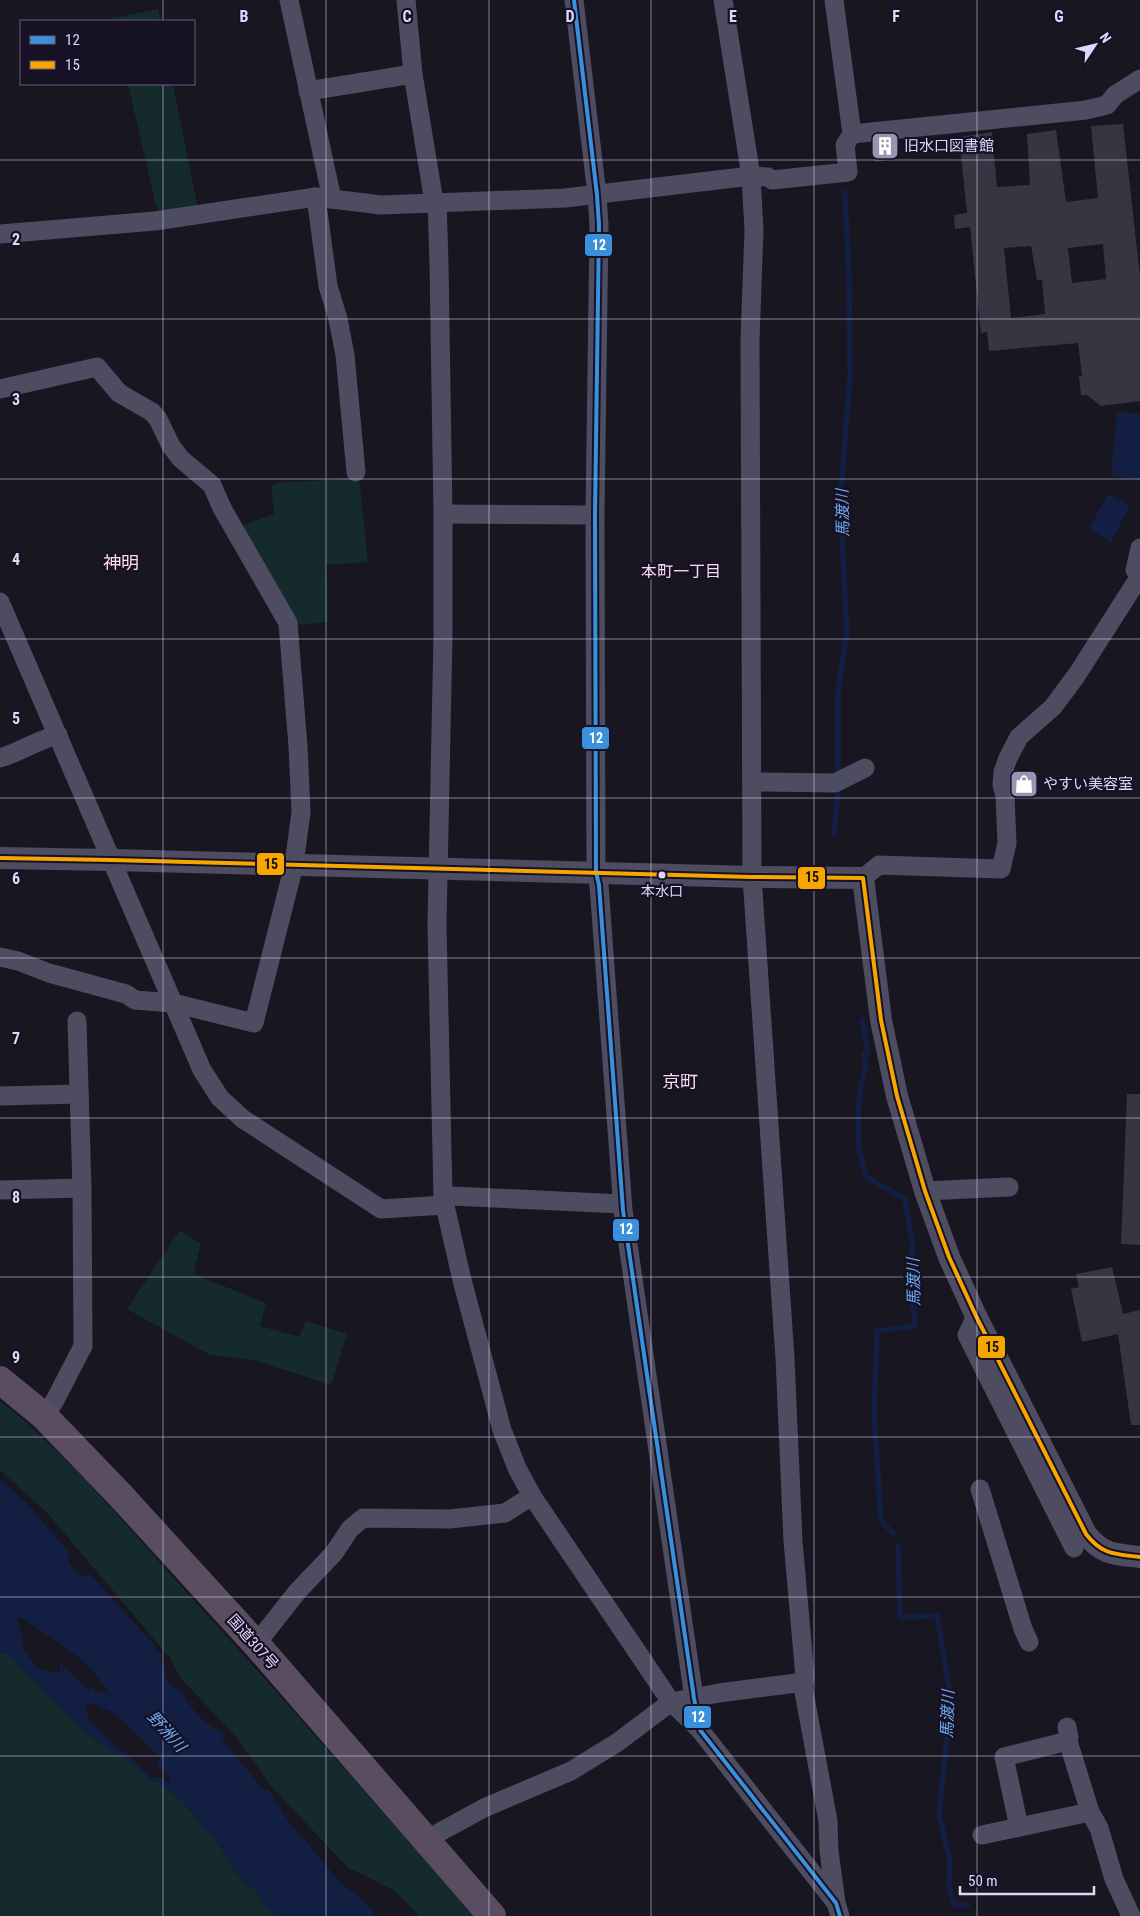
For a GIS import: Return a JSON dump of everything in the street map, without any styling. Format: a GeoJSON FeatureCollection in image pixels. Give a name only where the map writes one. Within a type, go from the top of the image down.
{"type":"FeatureCollection","features":[{"type":"Feature","properties":{"kind":"highway","name":"国道307号"},"geometry":{"type":"LineString","coordinates":[[0,1380],[44,1416],[120,1495],[256,1644],[492,1916]]}},
{"type":"Feature","properties":{"kind":"street"},"geometry":{"type":"LineString","coordinates":[[288,0],[308,91],[324,198],[328,286],[338,319],[345,354],[356,472]]}},
{"type":"Feature","properties":{"kind":"street"},"geometry":{"type":"LineString","coordinates":[[406,0],[413,74],[435,202],[440,263],[443,514],[438,869],[439,1053],[444,1201],[462,1280],[502,1430],[517,1468],[532,1496],[671,1702],[700,1730],[838,1910]]}},
{"type":"Feature","properties":{"kind":"street"},"geometry":{"type":"LineString","coordinates":[[574,0],[599,225],[595,515],[596,872],[599,885],[622,1204],[700,1730]]}},
{"type":"Feature","properties":{"kind":"street"},"geometry":{"type":"LineString","coordinates":[[724,0],[750,176],[754,230],[750,340],[752,877],[785,1348],[793,1541],[803,1687],[828,1821],[829,1851],[838,1910]]}},
{"type":"Feature","properties":{"kind":"street"},"geometry":{"type":"LineString","coordinates":[[0,234],[155,221],[324,198],[381,205],[565,198],[750,176],[768,177],[772,180],[848,172],[845,145],[852,134],[834,0]]}},
{"type":"Feature","properties":{"kind":"street"},"geometry":{"type":"LineString","coordinates":[[308,91],[413,74]]}},
{"type":"Feature","properties":{"kind":"street"},"geometry":{"type":"LineString","coordinates":[[852,134],[1086,110],[1107,105],[1115,95],[1140,79]]}},
{"type":"Feature","properties":{"kind":"street"},"geometry":{"type":"LineString","coordinates":[[0,390],[97,367],[119,393],[152,412],[158,419],[171,446],[181,458],[212,485],[222,508],[288,623],[302,798],[294,865],[254,1023],[173,1003],[134,1000],[126,994],[49,973],[18,961],[0,957]]}},
{"type":"Feature","properties":{"kind":"street"},"geometry":{"type":"LineString","coordinates":[[443,514],[595,515]]}},
{"type":"Feature","properties":{"kind":"street"},"geometry":{"type":"LineString","coordinates":[[0,858],[752,877],[864,878],[879,865],[1001,869],[1007,843],[1005,795],[1002,786],[1003,772],[1008,758],[1019,737],[1053,707],[1076,676],[1140,576],[1135,570],[1140,548]]}},
{"type":"Feature","properties":{"kind":"street"},"geometry":{"type":"LineString","coordinates":[[0,602],[202,1070],[220,1098],[243,1119],[381,1209],[444,1201],[452,1196],[622,1204]]}},
{"type":"Feature","properties":{"kind":"street"},"geometry":{"type":"LineString","coordinates":[[0,758],[58,734]]}},
{"type":"Feature","properties":{"kind":"street"},"geometry":{"type":"LineString","coordinates":[[752,782],[840,781],[865,768]]}},
{"type":"Feature","properties":{"kind":"street"},"geometry":{"type":"LineString","coordinates":[[864,878],[881,1020],[897,1096],[925,1191],[949,1257],[976,1316],[1086,1534],[1094,1544],[1112,1554],[1140,1557]]}},
{"type":"Feature","properties":{"kind":"street"},"geometry":{"type":"LineString","coordinates":[[44,1416],[54,1402],[83,1346],[82,1188],[77,1021]]}},
{"type":"Feature","properties":{"kind":"street"},"geometry":{"type":"LineString","coordinates":[[0,1096],[80,1094]]}},
{"type":"Feature","properties":{"kind":"street"},"geometry":{"type":"LineString","coordinates":[[925,1191],[1009,1187]]}},
{"type":"Feature","properties":{"kind":"street"},"geometry":{"type":"LineString","coordinates":[[0,1190],[82,1188]]}},
{"type":"Feature","properties":{"kind":"street"},"geometry":{"type":"LineString","coordinates":[[976,1316],[967,1335],[1074,1548]]}},
{"type":"Feature","properties":{"kind":"street"},"geometry":{"type":"LineString","coordinates":[[980,1489],[1022,1629],[1029,1642]]}},
{"type":"Feature","properties":{"kind":"street"},"geometry":{"type":"LineString","coordinates":[[256,1644],[297,1592],[334,1553],[350,1529],[363,1518],[450,1519],[505,1513],[532,1496]]}},
{"type":"Feature","properties":{"kind":"street"},"geometry":{"type":"LineString","coordinates":[[427,1842],[440,1832],[484,1808],[571,1771],[597,1757],[671,1702],[804,1682]]}},
{"type":"Feature","properties":{"kind":"street"},"geometry":{"type":"LineString","coordinates":[[1019,1827],[1004,1756],[1068,1734],[1090,1812],[1099,1828],[1114,1879],[1131,1916]]}},
{"type":"Feature","properties":{"kind":"street"},"geometry":{"type":"LineString","coordinates":[[982,1836],[1090,1812]]}},
{"type":"Feature","properties":{"kind":"green space"},"geometry":{"type":"Polygon","coordinates":[[[158,9],[161,20],[113,20],[112,18],[158,9]]]}},
{"type":"Feature","properties":{"kind":"green space"},"geometry":{"type":"Polygon","coordinates":[[[128,85],[173,85],[198,208],[161,215],[156,206],[128,85]]]}},
{"type":"Feature","properties":{"kind":"green space"},"geometry":{"type":"Polygon","coordinates":[[[359,478],[368,562],[326,565],[328,622],[296,625],[238,527],[274,514],[271,487],[275,483],[359,478]]]}},
{"type":"Feature","properties":{"kind":"green space"},"geometry":{"type":"Polygon","coordinates":[[[180,1230],[201,1244],[193,1274],[266,1303],[260,1326],[299,1337],[306,1321],[347,1334],[331,1385],[254,1360],[210,1355],[127,1309],[180,1230]]]}},
{"type":"Feature","properties":{"kind":"green space"},"geometry":{"type":"Polygon","coordinates":[[[0,1401],[49,1443],[94,1489],[291,1708],[474,1916],[419,1916],[395,1891],[349,1869],[271,1786],[234,1734],[182,1680],[170,1658],[48,1514],[0,1470],[0,1401]]]}},
{"type":"Feature","properties":{"kind":"green space"},"geometry":{"type":"Polygon","coordinates":[[[7,1652],[88,1735],[133,1763],[149,1779],[159,1783],[183,1802],[223,1850],[230,1865],[255,1888],[263,1903],[277,1916],[0,1916],[0,1654],[7,1652]]]}},
{"type":"Feature","properties":{"kind":"water"},"geometry":{"type":"Polygon","coordinates":[[[1117,411],[1140,414],[1140,480],[1111,476],[1117,411]]]}},
{"type":"Feature","properties":{"kind":"water"},"geometry":{"type":"Polygon","coordinates":[[[1108,494],[1130,505],[1111,542],[1089,528],[1108,494]]]}},
{"type":"Feature","properties":{"kind":"water","name":"野洲川"},"geometry":{"type":"Polygon","coordinates":[[[0,1479],[25,1502],[68,1551],[69,1563],[73,1568],[83,1576],[91,1575],[153,1644],[171,1685],[183,1692],[188,1703],[201,1718],[216,1731],[221,1731],[227,1739],[221,1740],[262,1789],[269,1790],[287,1819],[345,1888],[357,1893],[376,1916],[277,1916],[263,1903],[255,1888],[246,1885],[230,1865],[223,1850],[183,1802],[159,1783],[149,1780],[133,1763],[88,1735],[7,1653],[0,1654],[0,1479]],[[17,1618],[23,1639],[23,1648],[36,1667],[52,1673],[60,1671],[60,1663],[90,1692],[89,1686],[98,1692],[108,1693],[93,1671],[82,1661],[23,1619],[17,1618]],[[89,1703],[85,1706],[89,1721],[120,1751],[130,1756],[151,1777],[161,1778],[172,1786],[168,1775],[157,1764],[160,1757],[114,1713],[89,1703]]]}},
{"type":"Feature","properties":{"kind":"building"},"geometry":{"type":"Polygon","coordinates":[[[1123,124],[1140,276],[1140,401],[1101,406],[1087,395],[1081,395],[1079,376],[1082,376],[1078,343],[989,351],[987,332],[981,333],[970,227],[955,229],[954,215],[967,213],[959,137],[992,132],[997,187],[1030,185],[1027,134],[1056,130],[1066,202],[1098,198],[1091,126],[1123,124]],[[1103,244],[1068,248],[1072,283],[1106,279],[1103,244]],[[1031,246],[1004,248],[1011,318],[1045,314],[1042,280],[1037,280],[1031,246]]]}},
{"type":"Feature","properties":{"kind":"building","name":"旧水口図書館"},"geometry":{"type":"Polygon","coordinates":[[[892,141],[892,159],[875,162],[873,143],[892,141]]]}},
{"type":"Feature","properties":{"kind":"building"},"geometry":{"type":"Polygon","coordinates":[[[1127,1094],[1140,1094],[1140,1245],[1121,1244],[1127,1094]]]}},
{"type":"Feature","properties":{"kind":"building"},"geometry":{"type":"Polygon","coordinates":[[[1112,1267],[1123,1314],[1140,1310],[1140,1425],[1131,1425],[1118,1334],[1082,1342],[1071,1289],[1079,1287],[1076,1274],[1112,1267]]]}},
{"type":"Feature","properties":{"kind":"waterway","name":"馬渡川"},"geometry":{"type":"LineString","coordinates":[[834,834],[838,796],[838,692],[847,630],[840,504],[850,375],[849,277],[845,192]]}},
{"type":"Feature","properties":{"kind":"waterway","name":"馬渡川"},"geometry":{"type":"LineString","coordinates":[[862,1020],[868,1052],[864,1054],[866,1069],[861,1084],[858,1111],[859,1149],[866,1177],[905,1199],[913,1247],[910,1270],[915,1326],[877,1331],[874,1415],[881,1521],[893,1533]]}},
{"type":"Feature","properties":{"kind":"waterway","name":"馬渡川"},"geometry":{"type":"LineString","coordinates":[[898,1546],[900,1617],[937,1616],[951,1699],[939,1815],[950,1861],[949,1885],[954,1905],[968,1905]]}},
{"type":"Feature","properties":{"kind":"transit line","name":"12"},"geometry":{"type":"LineString","coordinates":[[574,0],[599,225],[595,515],[596,872],[599,885],[623,1210],[700,1730],[836,1903],[840,1916]]}},
{"type":"Feature","properties":{"kind":"transit line","name":"15"},"geometry":{"type":"LineString","coordinates":[[0,858],[752,877],[863,878],[881,1020],[897,1096],[925,1191],[949,1257],[976,1316],[1086,1534],[1104,1550],[1116,1554],[1140,1557]]}},
{"type":"Feature","properties":{"kind":"place","name":"旧水口図書館"},"geometry":{"type":"Point","coordinates":[885,146]}},
{"type":"Feature","properties":{"kind":"place","name":"やすい美容室"},"geometry":{"type":"Point","coordinates":[1024,784]}},
{"type":"Feature","properties":{"kind":"place","name":"本水口"},"geometry":{"type":"Point","coordinates":[662,875]}},
{"type":"Feature","properties":{"kind":"district","name":"神明"},"geometry":{"type":"Point","coordinates":[121,563]}},
{"type":"Feature","properties":{"kind":"district","name":"本町一丁目"},"geometry":{"type":"Point","coordinates":[681,571]}},
{"type":"Feature","properties":{"kind":"district","name":"京町"},"geometry":{"type":"Point","coordinates":[680,1082]}}]}
